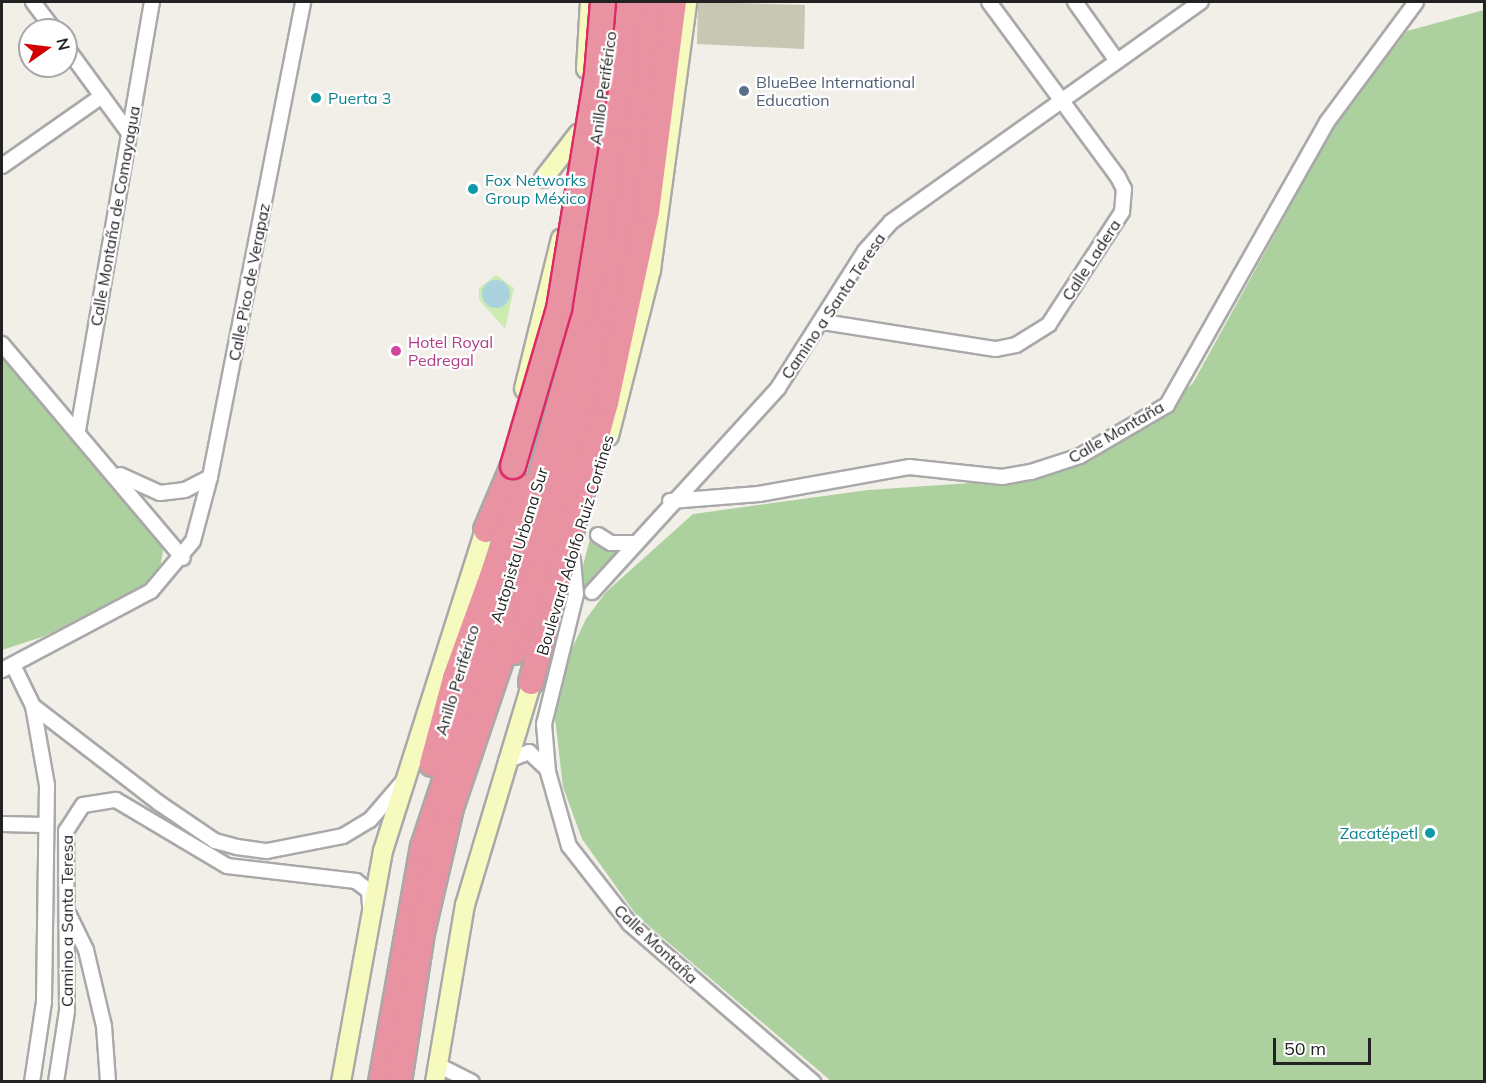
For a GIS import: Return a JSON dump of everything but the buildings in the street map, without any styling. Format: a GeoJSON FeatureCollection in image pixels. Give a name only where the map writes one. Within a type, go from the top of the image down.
{"type":"FeatureCollection","features":[{"type":"Feature","properties":{"kind":"highway"},"geometry":{"type":"LineString","coordinates":[[486,530],[513,466],[559,309],[596,86],[603,2]]}},
{"type":"Feature","properties":{"kind":"highway","name":"Anillo Periférico"},"geometry":{"type":"LineString","coordinates":[[369,1082],[390,942],[420,805],[455,678],[543,420],[591,176],[615,2]]}},
{"type":"Feature","properties":{"kind":"highway","name":"Autopista Urbana Sur"},"geometry":{"type":"LineString","coordinates":[[381,1082],[423,847],[520,554],[584,315],[616,124],[630,2]]}},
{"type":"Feature","properties":{"kind":"highway","name":"Autopista Urbana Sur"},"geometry":{"type":"LineString","coordinates":[[399,1082],[422,933],[451,808],[513,624],[595,325],[644,2]]}},
{"type":"Feature","properties":{"kind":"highway"},"geometry":{"type":"LineString","coordinates":[[409,1082],[426,968],[463,807],[545,552],[609,312],[653,2]]}},
{"type":"Feature","properties":{"kind":"highway"},"geometry":{"type":"LineString","coordinates":[[531,682],[606,403],[647,212],[675,2]]}},
{"type":"Feature","properties":{"kind":"highway"},"geometry":{"type":"LineString","coordinates":[[543,420],[565,220]]}},
{"type":"Feature","properties":{"kind":"main road"},"geometry":{"type":"LineString","coordinates":[[341,1082],[370,908],[401,784],[486,530],[565,220],[578,134],[590,2]]}},
{"type":"Feature","properties":{"kind":"main road","name":"Boulevard Adolfo Ruiz Cortines"},"geometry":{"type":"LineString","coordinates":[[436,1073],[457,938],[506,761],[573,560],[651,270],[687,2]]}},
{"type":"Feature","properties":{"kind":"main road"},"geometry":{"type":"LineString","coordinates":[[544,178],[578,134]]}},
{"type":"Feature","properties":{"kind":"street"},"geometry":{"type":"LineString","coordinates":[[33,2],[45,18]]}},
{"type":"Feature","properties":{"kind":"street","name":"Calle Montaña de Comayagua"},"geometry":{"type":"LineString","coordinates":[[78,430],[153,2]]}},
{"type":"Feature","properties":{"kind":"street","name":"Calle Pico de Verapaz"},"geometry":{"type":"LineString","coordinates":[[7,668],[151,591],[183,558],[201,519],[303,2]]}},
{"type":"Feature","properties":{"kind":"street","name":"Calle Ladera"},"geometry":{"type":"LineString","coordinates":[[822,322],[996,349],[1034,338],[1049,324],[1125,198],[1118,177],[989,2]]}},
{"type":"Feature","properties":{"kind":"street"},"geometry":{"type":"LineString","coordinates":[[1075,2],[1117,61]]}},
{"type":"Feature","properties":{"kind":"street","name":"Camino a Santa Teresa"},"geometry":{"type":"LineString","coordinates":[[592,592],[670,501],[778,388],[865,251],[891,222],[1201,2]]}},
{"type":"Feature","properties":{"kind":"street","name":"Calle Montaña"},"geometry":{"type":"LineString","coordinates":[[670,501],[759,494],[909,467],[1002,477],[1031,472],[1080,456],[1167,405],[1317,137],[1416,2]]}},
{"type":"Feature","properties":{"kind":"street"},"geometry":{"type":"LineString","coordinates":[[78,63],[129,133]]}},
{"type":"Feature","properties":{"kind":"street"},"geometry":{"type":"LineString","coordinates":[[2,166],[102,96]]}},
{"type":"Feature","properties":{"kind":"street"},"geometry":{"type":"LineString","coordinates":[[2,344],[113,471],[183,558]]}},
{"type":"Feature","properties":{"kind":"street"},"geometry":{"type":"LineString","coordinates":[[113,471],[160,493],[185,490],[210,477]]}},
{"type":"Feature","properties":{"kind":"street"},"geometry":{"type":"LineString","coordinates":[[598,535],[611,543],[635,543]]}},
{"type":"Feature","properties":{"kind":"street","name":"Calle Montaña"},"geometry":{"type":"LineString","coordinates":[[573,560],[576,594],[546,708],[548,772],[569,846],[616,909],[813,1082]]}},
{"type":"Feature","properties":{"kind":"street","name":"Camino a Santa Teresa"},"geometry":{"type":"LineString","coordinates":[[7,668],[33,706],[159,804],[215,841],[267,851],[343,836],[370,820],[401,784]]}},
{"type":"Feature","properties":{"kind":"street","name":"Camino a Santa Teresa"},"geometry":{"type":"LineString","coordinates":[[32,1082],[44,1002],[43,825],[47,785],[33,706]]}},
{"type":"Feature","properties":{"kind":"street"},"geometry":{"type":"LineString","coordinates":[[506,761],[529,752],[548,772]]}},
{"type":"Feature","properties":{"kind":"street","name":"Camino a Santa Teresa"},"geometry":{"type":"LineString","coordinates":[[56,1082],[67,1011],[66,831],[77,810],[108,799],[227,866],[356,880],[369,891],[370,908]]}},
{"type":"Feature","properties":{"kind":"street"},"geometry":{"type":"LineString","coordinates":[[144,820],[159,804]]}},
{"type":"Feature","properties":{"kind":"street"},"geometry":{"type":"LineString","coordinates":[[2,824],[43,825]]}},
{"type":"Feature","properties":{"kind":"street"},"geometry":{"type":"LineString","coordinates":[[67,910],[86,950],[102,1016],[108,1082]]}},
{"type":"Feature","properties":{"kind":"street"},"geometry":{"type":"LineString","coordinates":[[436,1073],[472,1082]]}},
{"type":"Feature","properties":{"kind":"shaded area"},"geometry":{"type":"Polygon","coordinates":[[[698,2],[805,5],[804,49],[697,44],[698,2]]]}},
{"type":"Feature","properties":{"kind":"green space"},"geometry":{"type":"Polygon","coordinates":[[[1484,10],[1484,1081],[831,1081],[637,916],[582,839],[563,787],[555,718],[564,665],[586,619],[606,592],[693,514],[868,490],[1028,479],[1087,461],[1154,421],[1193,383],[1335,125],[1407,31],[1484,10]]]}},
{"type":"Feature","properties":{"kind":"green space"},"geometry":{"type":"Polygon","coordinates":[[[496,275],[514,288],[505,329],[479,300],[479,288],[496,275]]]}},
{"type":"Feature","properties":{"kind":"green space"},"geometry":{"type":"Polygon","coordinates":[[[2,356],[73,433],[162,543],[163,551],[160,568],[143,586],[45,636],[2,650],[2,356]]]}},
{"type":"Feature","properties":{"kind":"green space"},"geometry":{"type":"Polygon","coordinates":[[[591,535],[603,547],[620,550],[584,589],[579,581],[591,535]]]}},
{"type":"Feature","properties":{"kind":"water"},"geometry":{"type":"Polygon","coordinates":[[[496,280],[506,284],[510,294],[506,304],[496,308],[486,304],[482,294],[486,284],[496,280]]]}},
{"type":"Feature","properties":{"kind":"place","name":"BlueBee International Education"},"geometry":{"type":"Point","coordinates":[744,91]}},
{"type":"Feature","properties":{"kind":"place","name":"Puerta 3"},"geometry":{"type":"Point","coordinates":[316,98]}},
{"type":"Feature","properties":{"kind":"place","name":"Fox Networks Group México"},"geometry":{"type":"Point","coordinates":[473,189]}},
{"type":"Feature","properties":{"kind":"place","name":"Hotel Royal Pedregal"},"geometry":{"type":"Point","coordinates":[396,351]}},
{"type":"Feature","properties":{"kind":"place","name":"Zacatépetl"},"geometry":{"type":"Point","coordinates":[1430,833]}}]}
